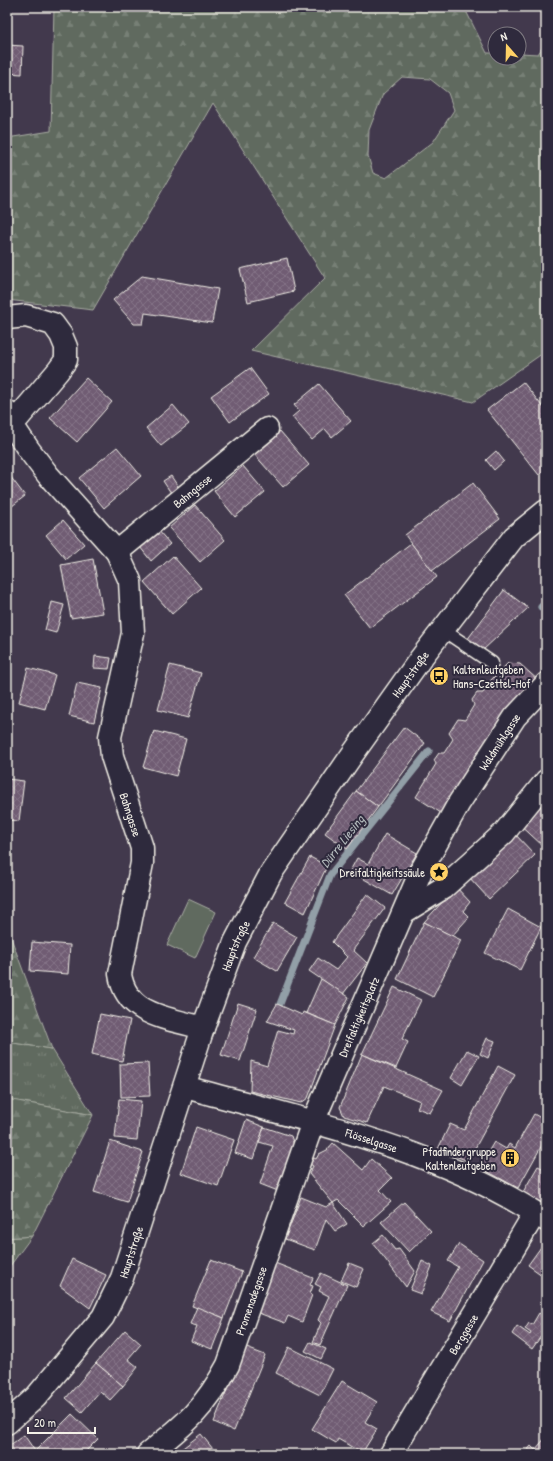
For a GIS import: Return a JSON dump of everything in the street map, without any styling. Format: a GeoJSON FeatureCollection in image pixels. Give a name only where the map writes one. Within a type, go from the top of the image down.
{"type":"FeatureCollection","features":[{"type":"Feature","properties":{"kind":"street","name":"Bahngasse"},"geometry":{"type":"LineString","coordinates":[[7,318],[26,316],[53,324],[61,335],[66,348],[66,360],[58,371],[10,418],[48,475],[117,552],[130,581],[132,633],[110,737],[112,756],[142,848],[142,863],[120,974],[121,981],[127,995],[143,1010],[204,1028]]}},
{"type":"Feature","properties":{"kind":"street","name":"Bahngasse"},"geometry":{"type":"LineString","coordinates":[[117,552],[267,428]]}},
{"type":"Feature","properties":{"kind":"street","name":"Hauptstraße"},"geometry":{"type":"LineString","coordinates":[[7,1423],[36,1397],[104,1317],[122,1278],[204,1028],[235,942],[271,873],[352,755],[443,630],[514,537],[546,511]]}},
{"type":"Feature","properties":{"kind":"street","name":"Waldmühlgasse"},"geometry":{"type":"LineString","coordinates":[[459,804],[515,717],[546,684]]}},
{"type":"Feature","properties":{"kind":"street"},"geometry":{"type":"LineString","coordinates":[[404,912],[443,888],[504,833],[546,781]]}},
{"type":"Feature","properties":{"kind":"street","name":"Dreifaltigkeitsplatz"},"geometry":{"type":"LineString","coordinates":[[314,1122],[421,871],[459,804]]}},
{"type":"Feature","properties":{"kind":"street","name":"Flösselgasse"},"geometry":{"type":"LineString","coordinates":[[185,1087],[314,1122],[427,1159],[458,1172],[541,1217]]}},
{"type":"Feature","properties":{"kind":"street","name":"Promenadegasse"},"geometry":{"type":"LineString","coordinates":[[148,1454],[182,1427],[201,1409],[216,1388],[228,1365],[314,1122]]}},
{"type":"Feature","properties":{"kind":"street","name":"Berggasse"},"geometry":{"type":"LineString","coordinates":[[391,1454],[541,1217]]}},
{"type":"Feature","properties":{"kind":"lane"},"geometry":{"type":"LineString","coordinates":[[443,630],[492,663]]}},
{"type":"Feature","properties":{"kind":"green space"},"geometry":{"type":"Polygon","coordinates":[[[54,7],[468,7],[466,11],[487,53],[487,66],[527,66],[527,53],[538,54],[546,42],[546,351],[473,402],[251,351],[325,278],[213,103],[93,310],[7,300],[7,138],[51,131],[54,7]],[[402,77],[383,94],[369,130],[368,156],[373,173],[386,178],[433,142],[454,110],[448,93],[430,79],[402,77]]]}},
{"type":"Feature","properties":{"kind":"green space"},"geometry":{"type":"Polygon","coordinates":[[[188,899],[216,912],[195,958],[167,945],[188,899]]]}},
{"type":"Feature","properties":{"kind":"green space"},"geometry":{"type":"Polygon","coordinates":[[[7,927],[52,1049],[7,1042],[7,927]]]}},
{"type":"Feature","properties":{"kind":"green space"},"geometry":{"type":"Polygon","coordinates":[[[7,1042],[52,1049],[93,1115],[7,1099],[7,1042]]]}},
{"type":"Feature","properties":{"kind":"green space"},"geometry":{"type":"Polygon","coordinates":[[[7,1099],[93,1115],[32,1236],[7,1238],[7,1099]]]}},
{"type":"Feature","properties":{"kind":"green space"},"geometry":{"type":"Polygon","coordinates":[[[32,1236],[7,1270],[7,1238],[32,1236]]]}},
{"type":"Feature","properties":{"kind":"building"},"geometry":{"type":"Polygon","coordinates":[[[7,45],[23,46],[22,74],[7,73],[7,45]]]}},
{"type":"Feature","properties":{"kind":"building"},"geometry":{"type":"Polygon","coordinates":[[[287,258],[294,291],[248,302],[240,269],[287,258]]]}},
{"type":"Feature","properties":{"kind":"building"},"geometry":{"type":"Polygon","coordinates":[[[142,276],[218,289],[212,323],[145,313],[143,324],[134,324],[113,300],[142,276]]]}},
{"type":"Feature","properties":{"kind":"building"},"geometry":{"type":"Polygon","coordinates":[[[250,368],[269,394],[230,422],[211,396],[250,368]]]}},
{"type":"Feature","properties":{"kind":"building"},"geometry":{"type":"Polygon","coordinates":[[[86,378],[112,402],[77,442],[50,418],[86,378]]]}},
{"type":"Feature","properties":{"kind":"building"},"geometry":{"type":"Polygon","coordinates":[[[523,382],[546,411],[546,470],[539,475],[487,410],[523,382]]]}},
{"type":"Feature","properties":{"kind":"building"},"geometry":{"type":"Polygon","coordinates":[[[319,384],[351,421],[332,437],[325,429],[312,440],[292,417],[299,411],[294,405],[319,384]]]}},
{"type":"Feature","properties":{"kind":"building"},"geometry":{"type":"Polygon","coordinates":[[[173,405],[189,424],[161,446],[146,428],[173,405]]]}},
{"type":"Feature","properties":{"kind":"building"},"geometry":{"type":"Polygon","coordinates":[[[280,431],[309,465],[283,487],[254,454],[280,431]]]}},
{"type":"Feature","properties":{"kind":"building"},"geometry":{"type":"Polygon","coordinates":[[[117,447],[141,476],[104,508],[79,478],[117,447]]]}},
{"type":"Feature","properties":{"kind":"building"},"geometry":{"type":"Polygon","coordinates":[[[496,451],[504,461],[494,470],[486,460],[496,451]]]}},
{"type":"Feature","properties":{"kind":"building"},"geometry":{"type":"Polygon","coordinates":[[[243,466],[265,492],[235,517],[214,491],[243,466]]]}},
{"type":"Feature","properties":{"kind":"building"},"geometry":{"type":"Polygon","coordinates":[[[7,472],[25,496],[7,510],[7,472]]]}},
{"type":"Feature","properties":{"kind":"building"},"geometry":{"type":"Polygon","coordinates":[[[171,476],[179,488],[171,493],[163,481],[171,476]]]}},
{"type":"Feature","properties":{"kind":"building"},"geometry":{"type":"Polygon","coordinates":[[[473,483],[500,519],[432,571],[405,535],[473,483]]]}},
{"type":"Feature","properties":{"kind":"building"},"geometry":{"type":"Polygon","coordinates":[[[195,505],[225,540],[200,562],[169,528],[195,505]]]}},
{"type":"Feature","properties":{"kind":"building"},"geometry":{"type":"Polygon","coordinates":[[[63,520],[84,544],[66,559],[46,535],[63,520]]]}},
{"type":"Feature","properties":{"kind":"building"},"geometry":{"type":"Polygon","coordinates":[[[158,530],[170,544],[151,561],[140,547],[158,530]]]}},
{"type":"Feature","properties":{"kind":"building"},"geometry":{"type":"Polygon","coordinates":[[[411,543],[437,577],[370,628],[344,595],[411,543]]]}},
{"type":"Feature","properties":{"kind":"building"},"geometry":{"type":"Polygon","coordinates":[[[173,556],[201,588],[172,614],[144,582],[173,556]]]}},
{"type":"Feature","properties":{"kind":"building"},"geometry":{"type":"Polygon","coordinates":[[[93,559],[103,613],[71,618],[61,565],[93,559]]]}},
{"type":"Feature","properties":{"kind":"building"},"geometry":{"type":"Polygon","coordinates":[[[504,590],[528,608],[482,651],[467,640],[504,590]]]}},
{"type":"Feature","properties":{"kind":"building"},"geometry":{"type":"Polygon","coordinates":[[[52,602],[64,605],[56,633],[45,630],[52,602]]]}},
{"type":"Feature","properties":{"kind":"building"},"geometry":{"type":"Polygon","coordinates":[[[95,656],[111,658],[109,669],[94,668],[95,656]]]}},
{"type":"Feature","properties":{"kind":"building"},"geometry":{"type":"Polygon","coordinates":[[[508,663],[520,664],[539,681],[441,813],[416,797],[436,764],[434,760],[439,753],[444,753],[453,739],[449,733],[458,719],[465,720],[474,705],[472,700],[477,693],[483,693],[490,681],[508,663]]]}},
{"type":"Feature","properties":{"kind":"building"},"geometry":{"type":"Polygon","coordinates":[[[170,665],[201,673],[188,718],[158,710],[170,665]]]}},
{"type":"Feature","properties":{"kind":"building"},"geometry":{"type":"Polygon","coordinates":[[[28,668],[55,675],[45,709],[19,702],[28,668]]]}},
{"type":"Feature","properties":{"kind":"building"},"geometry":{"type":"Polygon","coordinates":[[[77,683],[102,688],[94,722],[69,716],[77,683]]]}},
{"type":"Feature","properties":{"kind":"building"},"geometry":{"type":"Polygon","coordinates":[[[404,727],[425,743],[378,807],[356,791],[404,727]]]}},
{"type":"Feature","properties":{"kind":"building"},"geometry":{"type":"Polygon","coordinates":[[[154,731],[186,739],[176,776],[143,767],[154,731]]]}},
{"type":"Feature","properties":{"kind":"building"},"geometry":{"type":"Polygon","coordinates":[[[7,779],[24,781],[19,821],[7,820],[7,779]]]}},
{"type":"Feature","properties":{"kind":"building"},"geometry":{"type":"Polygon","coordinates":[[[356,791],[378,807],[347,849],[325,833],[356,791]]]}},
{"type":"Feature","properties":{"kind":"building"},"geometry":{"type":"Polygon","coordinates":[[[536,800],[546,809],[546,843],[543,846],[517,822],[536,800]]]}},
{"type":"Feature","properties":{"kind":"building"},"geometry":{"type":"Polygon","coordinates":[[[514,833],[535,855],[489,899],[468,876],[514,833]]]}},
{"type":"Feature","properties":{"kind":"building"},"geometry":{"type":"Polygon","coordinates":[[[385,834],[417,853],[392,895],[350,871],[357,858],[368,864],[385,834]]]}},
{"type":"Feature","properties":{"kind":"building"},"geometry":{"type":"Polygon","coordinates":[[[310,857],[327,866],[305,913],[285,902],[310,857]]]}},
{"type":"Feature","properties":{"kind":"building"},"geometry":{"type":"Polygon","coordinates":[[[456,887],[470,902],[463,911],[469,917],[452,936],[424,922],[456,887]]]}},
{"type":"Feature","properties":{"kind":"building"},"geometry":{"type":"Polygon","coordinates":[[[367,894],[385,908],[353,950],[367,963],[343,994],[309,971],[318,958],[336,970],[347,957],[332,942],[367,894]]]}},
{"type":"Feature","properties":{"kind":"building"},"geometry":{"type":"Polygon","coordinates":[[[508,909],[541,927],[520,970],[485,953],[508,909]]]}},
{"type":"Feature","properties":{"kind":"building"},"geometry":{"type":"Polygon","coordinates":[[[424,922],[461,940],[433,997],[397,979],[424,922]]]}},
{"type":"Feature","properties":{"kind":"building"},"geometry":{"type":"Polygon","coordinates":[[[273,923],[297,937],[277,971],[253,957],[273,923]]]}},
{"type":"Feature","properties":{"kind":"building"},"geometry":{"type":"Polygon","coordinates":[[[32,942],[70,945],[68,974],[30,971],[32,942]]]}},
{"type":"Feature","properties":{"kind":"building"},"geometry":{"type":"Polygon","coordinates":[[[321,979],[349,997],[335,1025],[306,1013],[321,979]]]}},
{"type":"Feature","properties":{"kind":"building"},"geometry":{"type":"Polygon","coordinates":[[[394,987],[421,1000],[402,1039],[408,1042],[396,1068],[362,1054],[394,987]]]}},
{"type":"Feature","properties":{"kind":"building"},"geometry":{"type":"Polygon","coordinates":[[[238,1003],[257,1009],[240,1061],[221,1055],[238,1003]]]}},
{"type":"Feature","properties":{"kind":"building"},"geometry":{"type":"Polygon","coordinates":[[[277,1004],[302,1015],[303,1012],[335,1025],[308,1098],[301,1103],[250,1091],[251,1061],[267,1066],[278,1030],[293,1034],[294,1030],[267,1021],[277,1004]]]}},
{"type":"Feature","properties":{"kind":"building"},"geometry":{"type":"Polygon","coordinates":[[[100,1014],[130,1020],[122,1061],[92,1054],[100,1014]]]}},
{"type":"Feature","properties":{"kind":"building"},"geometry":{"type":"Polygon","coordinates":[[[487,1038],[495,1041],[488,1058],[480,1054],[487,1038]]]}},
{"type":"Feature","properties":{"kind":"building"},"geometry":{"type":"Polygon","coordinates":[[[467,1050],[479,1056],[462,1085],[451,1078],[467,1050]]]}},
{"type":"Feature","properties":{"kind":"building"},"geometry":{"type":"Polygon","coordinates":[[[362,1054],[443,1090],[430,1113],[417,1108],[420,1101],[384,1086],[367,1123],[344,1116],[340,1107],[362,1054]]]}},
{"type":"Feature","properties":{"kind":"building"},"geometry":{"type":"Polygon","coordinates":[[[148,1063],[150,1096],[121,1097],[120,1064],[148,1063]]]}},
{"type":"Feature","properties":{"kind":"building"},"geometry":{"type":"Polygon","coordinates":[[[498,1066],[515,1075],[468,1161],[438,1149],[450,1124],[464,1130],[498,1066]]]}},
{"type":"Feature","properties":{"kind":"building"},"geometry":{"type":"Polygon","coordinates":[[[119,1099],[141,1101],[137,1140],[115,1138],[119,1099]]]}},
{"type":"Feature","properties":{"kind":"building","name":"Pfadfindergruppe Kaltenleutgeben"},"geometry":{"type":"Polygon","coordinates":[[[534,1114],[546,1121],[546,1138],[518,1188],[479,1167],[494,1142],[506,1149],[509,1144],[515,1148],[534,1114]]]}},
{"type":"Feature","properties":{"kind":"building"},"geometry":{"type":"Polygon","coordinates":[[[246,1120],[264,1127],[253,1159],[235,1153],[246,1120]]]}},
{"type":"Feature","properties":{"kind":"building"},"geometry":{"type":"Polygon","coordinates":[[[196,1127],[234,1140],[218,1186],[181,1173],[196,1127]]]}},
{"type":"Feature","properties":{"kind":"building"},"geometry":{"type":"Polygon","coordinates":[[[264,1127],[291,1136],[294,1145],[278,1191],[260,1184],[273,1146],[259,1142],[264,1127]]]}},
{"type":"Feature","properties":{"kind":"building"},"geometry":{"type":"Polygon","coordinates":[[[110,1141],[143,1152],[127,1202],[94,1192],[110,1141]]]}},
{"type":"Feature","properties":{"kind":"building"},"geometry":{"type":"Polygon","coordinates":[[[333,1143],[363,1170],[371,1159],[392,1178],[380,1190],[391,1202],[364,1226],[338,1200],[333,1203],[309,1174],[313,1166],[310,1164],[314,1158],[316,1159],[319,1154],[327,1150],[333,1143]]]}},
{"type":"Feature","properties":{"kind":"building"},"geometry":{"type":"Polygon","coordinates":[[[538,1166],[546,1170],[546,1205],[523,1192],[538,1166]]]}},
{"type":"Feature","properties":{"kind":"building"},"geometry":{"type":"Polygon","coordinates":[[[301,1197],[326,1207],[333,1203],[347,1224],[335,1231],[326,1219],[315,1250],[285,1239],[301,1197]]]}},
{"type":"Feature","properties":{"kind":"building"},"geometry":{"type":"Polygon","coordinates":[[[404,1202],[431,1231],[409,1252],[381,1222],[404,1202]]]}},
{"type":"Feature","properties":{"kind":"building"},"geometry":{"type":"Polygon","coordinates":[[[383,1235],[395,1250],[399,1249],[415,1271],[406,1287],[373,1243],[383,1235]]]}},
{"type":"Feature","properties":{"kind":"building"},"geometry":{"type":"Polygon","coordinates":[[[546,1240],[546,1278],[528,1265],[546,1240]]]}},
{"type":"Feature","properties":{"kind":"building"},"geometry":{"type":"Polygon","coordinates":[[[459,1244],[483,1260],[450,1321],[431,1312],[458,1267],[448,1261],[459,1244]]]}},
{"type":"Feature","properties":{"kind":"building"},"geometry":{"type":"Polygon","coordinates":[[[72,1259],[106,1275],[90,1308],[60,1286],[72,1259]]]}},
{"type":"Feature","properties":{"kind":"building"},"geometry":{"type":"Polygon","coordinates":[[[211,1260],[242,1272],[224,1318],[192,1306],[211,1260]]]}},
{"type":"Feature","properties":{"kind":"building"},"geometry":{"type":"Polygon","coordinates":[[[422,1261],[432,1266],[421,1294],[410,1290],[422,1261]]]}},
{"type":"Feature","properties":{"kind":"building"},"geometry":{"type":"Polygon","coordinates":[[[275,1263],[313,1278],[310,1285],[313,1286],[310,1294],[312,1295],[302,1322],[288,1316],[285,1323],[256,1312],[275,1263]]]}},
{"type":"Feature","properties":{"kind":"building"},"geometry":{"type":"Polygon","coordinates":[[[349,1263],[364,1269],[356,1287],[341,1281],[349,1263]]]}},
{"type":"Feature","properties":{"kind":"building"},"geometry":{"type":"Polygon","coordinates":[[[321,1273],[347,1285],[320,1345],[313,1342],[321,1323],[318,1320],[329,1296],[319,1291],[321,1287],[315,1284],[321,1273]]]}},
{"type":"Feature","properties":{"kind":"building"},"geometry":{"type":"Polygon","coordinates":[[[197,1307],[224,1318],[212,1349],[191,1341],[197,1326],[190,1324],[197,1307]]]}},
{"type":"Feature","properties":{"kind":"building"},"geometry":{"type":"Polygon","coordinates":[[[539,1313],[546,1318],[546,1329],[532,1349],[512,1334],[517,1326],[530,1335],[531,1333],[525,1329],[529,1323],[532,1325],[539,1313]]]}},
{"type":"Feature","properties":{"kind":"building"},"geometry":{"type":"Polygon","coordinates":[[[125,1330],[141,1344],[128,1359],[138,1367],[123,1386],[96,1363],[125,1330]]]}},
{"type":"Feature","properties":{"kind":"building"},"geometry":{"type":"Polygon","coordinates":[[[310,1342],[326,1349],[321,1359],[305,1351],[310,1342]]]}},
{"type":"Feature","properties":{"kind":"building"},"geometry":{"type":"Polygon","coordinates":[[[244,1347],[265,1355],[234,1431],[214,1422],[244,1347]]]}},
{"type":"Feature","properties":{"kind":"building"},"geometry":{"type":"Polygon","coordinates":[[[289,1347],[333,1369],[320,1395],[276,1373],[289,1347]]]}},
{"type":"Feature","properties":{"kind":"building"},"geometry":{"type":"Polygon","coordinates":[[[96,1363],[123,1386],[110,1400],[100,1391],[82,1412],[66,1398],[96,1363]]]}},
{"type":"Feature","properties":{"kind":"building"},"geometry":{"type":"Polygon","coordinates":[[[342,1381],[377,1402],[365,1422],[377,1429],[362,1453],[338,1439],[336,1443],[312,1429],[342,1381]]]}},
{"type":"Feature","properties":{"kind":"building"},"geometry":{"type":"Polygon","coordinates":[[[72,1414],[98,1439],[83,1454],[15,1454],[9,1446],[24,1435],[35,1451],[72,1414]]]}},
{"type":"Feature","properties":{"kind":"building"},"geometry":{"type":"Polygon","coordinates":[[[201,1434],[213,1449],[206,1454],[175,1454],[201,1434]]]}},
{"type":"Feature","properties":{"kind":"building"},"geometry":{"type":"Polygon","coordinates":[[[546,1437],[546,1454],[524,1454],[531,1446],[535,1450],[546,1437]]]}},
{"type":"Feature","properties":{"kind":"waterway","name":"Dürre Liesing"},"geometry":{"type":"LineString","coordinates":[[541,607],[546,602]]}},
{"type":"Feature","properties":{"kind":"waterway","name":"Dürre Liesing"},"geometry":{"type":"LineString","coordinates":[[280,1004],[330,875],[429,751]]}},
{"type":"Feature","properties":{"kind":"place","name":"Kaltenleutgeben Hans-Czettel-Hof"},"geometry":{"type":"Point","coordinates":[439,676]}},
{"type":"Feature","properties":{"kind":"place","name":"Dreifaltigkeitssäule"},"geometry":{"type":"Point","coordinates":[439,872]}},
{"type":"Feature","properties":{"kind":"place","name":"Pfadfindergruppe Kaltenleutgeben"},"geometry":{"type":"Point","coordinates":[510,1158]}}]}
